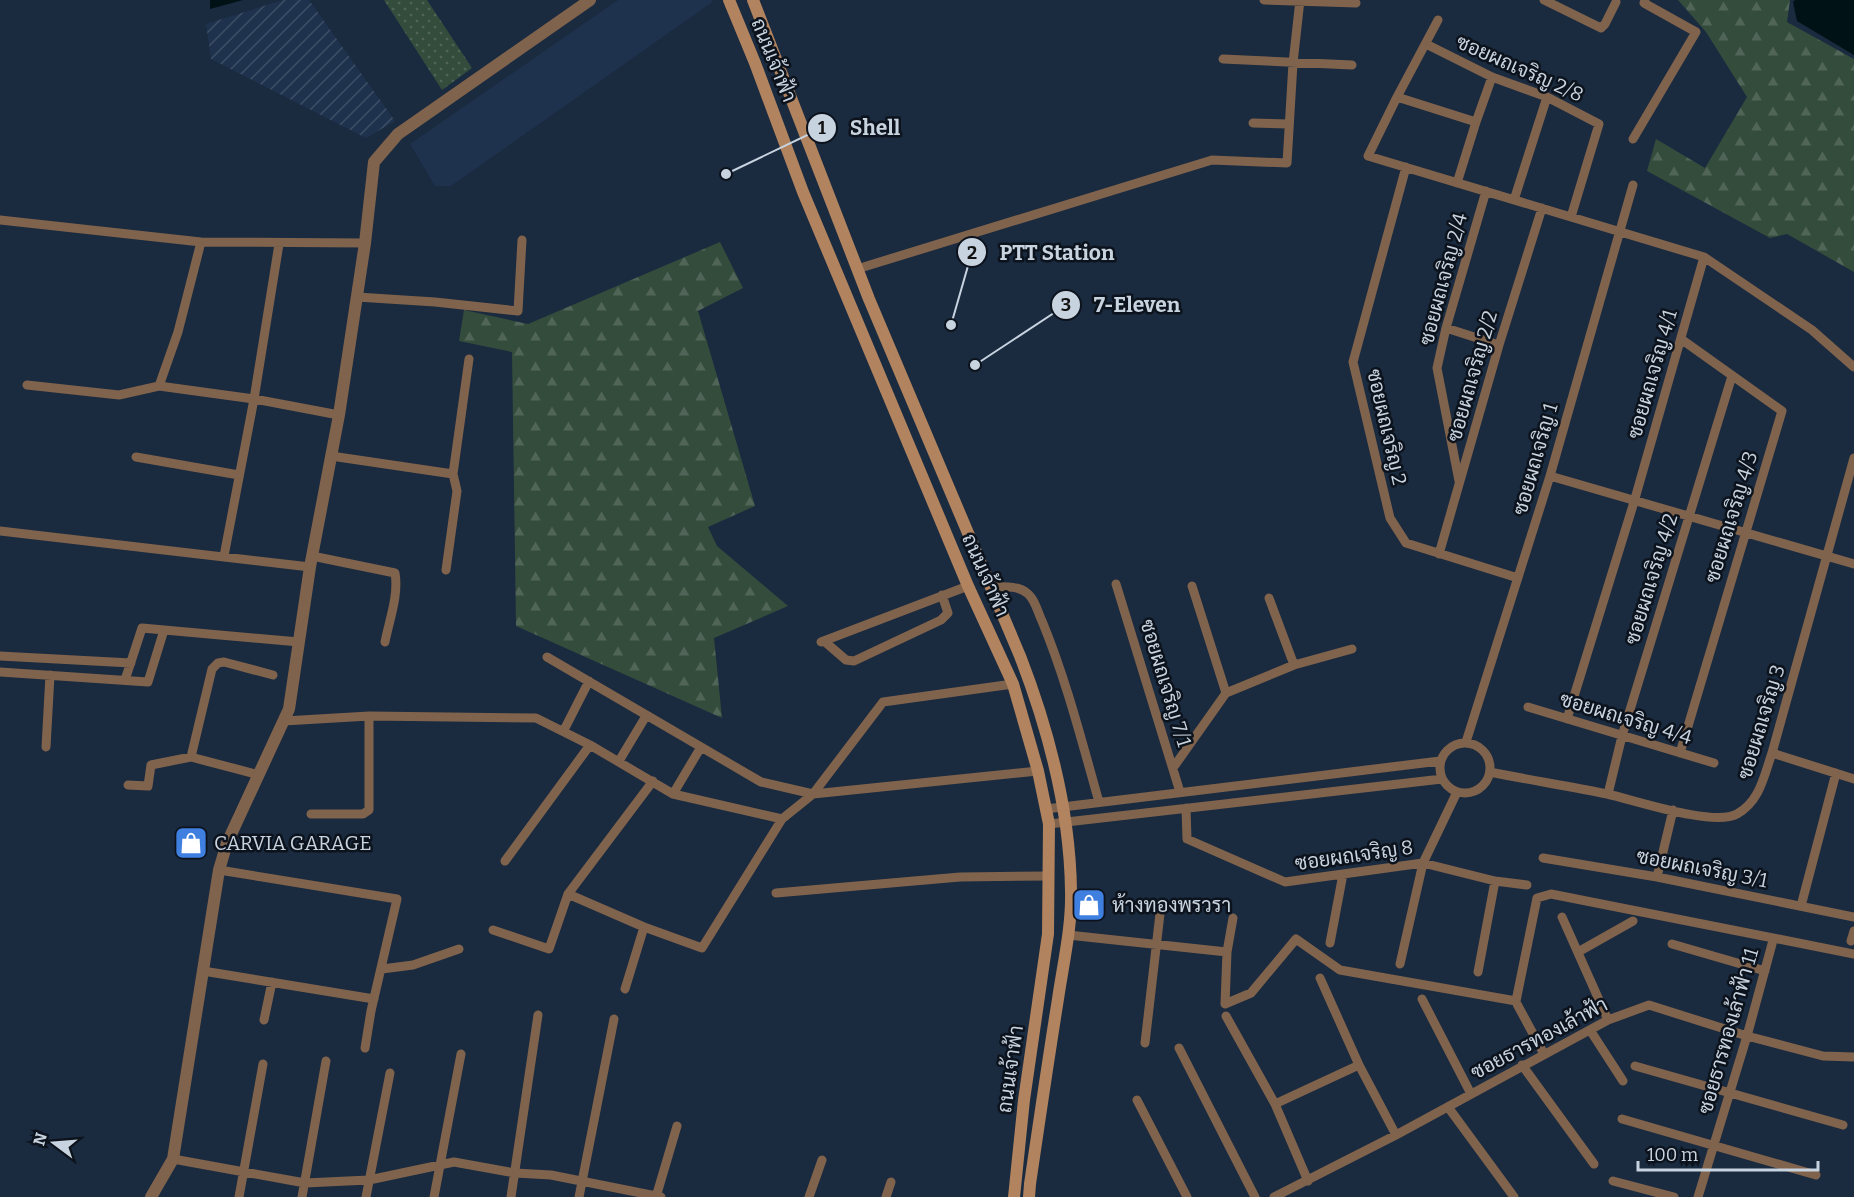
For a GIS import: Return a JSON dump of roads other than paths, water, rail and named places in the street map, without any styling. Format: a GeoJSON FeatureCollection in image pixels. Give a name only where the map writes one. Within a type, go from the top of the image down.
{"type":"FeatureCollection","features":[{"type":"Feature","properties":{"kind":"main road","name":"ถนนเจ้าฟ้า"},"geometry":{"type":"LineString","coordinates":[[729,0],[804,192],[968,586],[1013,684],[1038,771],[1049,824],[1048,934],[1024,1100],[1014,1197]]}},
{"type":"Feature","properties":{"kind":"main road","name":"ถนนเจ้าฟ้า"},"geometry":{"type":"LineString","coordinates":[[753,0],[857,269],[992,587],[1041,710],[1066,822],[1071,892],[1068,935],[1029,1197]]}},
{"type":"Feature","properties":{"kind":"street"},"geometry":{"type":"LineString","coordinates":[[151,1197],[173,1159],[219,870],[226,843],[289,709],[311,561],[339,415],[365,243],[374,162],[398,134],[590,0]]}},
{"type":"Feature","properties":{"kind":"street"},"geometry":{"type":"LineString","coordinates":[[1264,0],[1356,3]]}},
{"type":"Feature","properties":{"kind":"street"},"geometry":{"type":"LineString","coordinates":[[1545,0],[1601,28],[1616,2]]}},
{"type":"Feature","properties":{"kind":"street"},"geometry":{"type":"LineString","coordinates":[[857,269],[1212,160],[1287,163],[1288,124],[1300,1]]}},
{"type":"Feature","properties":{"kind":"street"},"geometry":{"type":"LineString","coordinates":[[1633,138],[1696,32],[1645,1]]}},
{"type":"Feature","properties":{"kind":"street"},"geometry":{"type":"LineString","coordinates":[[1438,20],[1368,156],[1704,257],[1812,330],[1854,367]]}},
{"type":"Feature","properties":{"kind":"street","name":"ซอยผถเจริญ 2/8"},"geometry":{"type":"LineString","coordinates":[[1426,44],[1492,77],[1547,97],[1599,124],[1571,217]]}},
{"type":"Feature","properties":{"kind":"street"},"geometry":{"type":"LineString","coordinates":[[1223,59],[1352,65]]}},
{"type":"Feature","properties":{"kind":"street"},"geometry":{"type":"LineString","coordinates":[[1457,183],[1492,77]]}},
{"type":"Feature","properties":{"kind":"street"},"geometry":{"type":"LineString","coordinates":[[1397,97],[1476,122]]}},
{"type":"Feature","properties":{"kind":"street"},"geometry":{"type":"LineString","coordinates":[[1514,200],[1547,97]]}},
{"type":"Feature","properties":{"kind":"street"},"geometry":{"type":"LineString","coordinates":[[1253,123],[1288,124]]}},
{"type":"Feature","properties":{"kind":"street","name":"ซอยผถเจริญ 2"},"geometry":{"type":"LineString","coordinates":[[1406,167],[1353,362],[1390,518],[1406,543],[1518,578]]}},
{"type":"Feature","properties":{"kind":"street","name":"ซอยผถเจริญ 1"},"geometry":{"type":"LineString","coordinates":[[1466,742],[1550,476],[1633,185]]}},
{"type":"Feature","properties":{"kind":"street","name":"ซอยผถเจริญ 2/4"},"geometry":{"type":"LineString","coordinates":[[1460,483],[1437,368],[1446,328],[1486,191]]}},
{"type":"Feature","properties":{"kind":"street","name":"ซอยผถเจริญ 2/2"},"geometry":{"type":"LineString","coordinates":[[1439,554],[1542,208]]}},
{"type":"Feature","properties":{"kind":"street"},"geometry":{"type":"LineString","coordinates":[[0,220],[201,242],[365,243]]}},
{"type":"Feature","properties":{"kind":"street"},"geometry":{"type":"LineString","coordinates":[[357,297],[518,311],[522,240]]}},
{"type":"Feature","properties":{"kind":"street"},"geometry":{"type":"LineString","coordinates":[[159,386],[178,332],[201,242]]}},
{"type":"Feature","properties":{"kind":"street"},"geometry":{"type":"LineString","coordinates":[[224,556],[254,399],[279,244]]}},
{"type":"Feature","properties":{"kind":"street","name":"ซอยผถเจริญ 4/1"},"geometry":{"type":"LineString","coordinates":[[1567,719],[1634,502],[1704,257]]}},
{"type":"Feature","properties":{"kind":"street"},"geometry":{"type":"LineString","coordinates":[[1446,328],[1500,345]]}},
{"type":"Feature","properties":{"kind":"street","name":"ซอยผถเจริญ 4/3"},"geometry":{"type":"LineString","coordinates":[[1680,753],[1782,411],[1681,339]]}},
{"type":"Feature","properties":{"kind":"street"},"geometry":{"type":"LineString","coordinates":[[446,570],[457,492],[453,474],[469,358]]}},
{"type":"Feature","properties":{"kind":"street","name":"ซอยผถเจริญ 4/2"},"geometry":{"type":"LineString","coordinates":[[1608,794],[1622,736],[1732,376]]}},
{"type":"Feature","properties":{"kind":"street"},"geometry":{"type":"LineString","coordinates":[[27,385],[119,395],[159,386],[254,399],[339,415]]}},
{"type":"Feature","properties":{"kind":"street"},"geometry":{"type":"LineString","coordinates":[[136,456],[239,475]]}},
{"type":"Feature","properties":{"kind":"street"},"geometry":{"type":"LineString","coordinates":[[331,456],[453,474]]}},
{"type":"Feature","properties":{"kind":"street","name":"ซอยผถเจริญ 3"},"geometry":{"type":"LineString","coordinates":[[1490,772],[1608,794],[1711,817],[1735,815],[1756,798],[1772,753],[1854,458]]}},
{"type":"Feature","properties":{"kind":"street"},"geometry":{"type":"LineString","coordinates":[[1550,476],[1854,564]]}},
{"type":"Feature","properties":{"kind":"street"},"geometry":{"type":"LineString","coordinates":[[0,531],[224,556],[311,561],[394,573],[396,581],[394,598],[385,642]]}},
{"type":"Feature","properties":{"kind":"street","name":"ซอยผถเจริญ 7/1"},"geometry":{"type":"LineString","coordinates":[[1116,584],[1180,792]]}},
{"type":"Feature","properties":{"kind":"street"},"geometry":{"type":"LineString","coordinates":[[942,595],[948,613],[940,620],[854,661],[846,660],[821,642],[942,595],[968,586]]}},
{"type":"Feature","properties":{"kind":"street"},"geometry":{"type":"LineString","coordinates":[[1192,586],[1226,693]]}},
{"type":"Feature","properties":{"kind":"street"},"geometry":{"type":"LineString","coordinates":[[992,587],[1020,589],[1029,594],[1036,607],[1050,640],[1099,802]]}},
{"type":"Feature","properties":{"kind":"street"},"geometry":{"type":"LineString","coordinates":[[1269,598],[1294,665]]}},
{"type":"Feature","properties":{"kind":"street"},"geometry":{"type":"LineString","coordinates":[[125,680],[142,628],[299,642]]}},
{"type":"Feature","properties":{"kind":"street"},"geometry":{"type":"LineString","coordinates":[[0,672],[148,682],[164,630]]}},
{"type":"Feature","properties":{"kind":"street"},"geometry":{"type":"LineString","coordinates":[[1173,768],[1226,693],[1294,665],[1352,649]]}},
{"type":"Feature","properties":{"kind":"street"},"geometry":{"type":"LineString","coordinates":[[0,656],[131,663]]}},
{"type":"Feature","properties":{"kind":"street"},"geometry":{"type":"LineString","coordinates":[[547,657],[761,782],[813,794],[1038,771]]}},
{"type":"Feature","properties":{"kind":"street"},"geometry":{"type":"LineString","coordinates":[[191,757],[212,669],[218,663],[224,662],[273,675]]}},
{"type":"Feature","properties":{"kind":"street"},"geometry":{"type":"LineString","coordinates":[[46,747],[50,675]]}},
{"type":"Feature","properties":{"kind":"street"},"geometry":{"type":"LineString","coordinates":[[564,730],[590,681]]}},
{"type":"Feature","properties":{"kind":"street"},"geometry":{"type":"LineString","coordinates":[[568,894],[644,927],[702,948],[782,819],[813,794],[883,702],[1013,684]]}},
{"type":"Feature","properties":{"kind":"street","name":"ซอยผถเจริญ 4/4"},"geometry":{"type":"LineString","coordinates":[[1528,706],[1714,763]]}},
{"type":"Feature","properties":{"kind":"street"},"geometry":{"type":"LineString","coordinates":[[285,721],[369,716],[536,718],[564,730],[673,794],[782,819]]}},
{"type":"Feature","properties":{"kind":"street"},"geometry":{"type":"LineString","coordinates":[[311,814],[363,814],[369,810],[369,716]]}},
{"type":"Feature","properties":{"kind":"street"},"geometry":{"type":"LineString","coordinates":[[619,761],[646,716]]}},
{"type":"Feature","properties":{"kind":"street"},"geometry":{"type":"LineString","coordinates":[[1466,742],[1482,748],[1490,763],[1490,772],[1481,787],[1465,793],[1456,792],[1442,779],[1440,761],[1453,745],[1466,742]]}},
{"type":"Feature","properties":{"kind":"street"},"geometry":{"type":"LineString","coordinates":[[505,861],[590,745]]}},
{"type":"Feature","properties":{"kind":"street"},"geometry":{"type":"LineString","coordinates":[[673,794],[701,747]]}},
{"type":"Feature","properties":{"kind":"street"},"geometry":{"type":"LineString","coordinates":[[1772,753],[1854,779]]}},
{"type":"Feature","properties":{"kind":"street"},"geometry":{"type":"LineString","coordinates":[[128,785],[148,786],[151,765],[191,757],[259,775]]}},
{"type":"Feature","properties":{"kind":"street"},"geometry":{"type":"LineString","coordinates":[[1046,808],[1440,761]]}},
{"type":"Feature","properties":{"kind":"street"},"geometry":{"type":"LineString","coordinates":[[1801,906],[1836,773]]}},
{"type":"Feature","properties":{"kind":"street"},"geometry":{"type":"LineString","coordinates":[[1049,824],[1442,779]]}},
{"type":"Feature","properties":{"kind":"street"},"geometry":{"type":"LineString","coordinates":[[493,930],[549,949],[568,894],[653,781]]}},
{"type":"Feature","properties":{"kind":"street"},"geometry":{"type":"LineString","coordinates":[[1400,964],[1423,863],[1456,792]]}},
{"type":"Feature","properties":{"kind":"street","name":"ซอยผถเจริญ 8"},"geometry":{"type":"LineString","coordinates":[[1186,808],[1187,840],[1285,882],[1423,863],[1495,881],[1527,885]]}},
{"type":"Feature","properties":{"kind":"street"},"geometry":{"type":"LineString","coordinates":[[1657,877],[1673,810]]}},
{"type":"Feature","properties":{"kind":"street","name":"ซอยผถเจริญ 3/1"},"geometry":{"type":"LineString","coordinates":[[1543,858],[1657,877],[1854,917]]}},
{"type":"Feature","properties":{"kind":"street"},"geometry":{"type":"LineString","coordinates":[[219,870],[397,899],[365,1048]]}},
{"type":"Feature","properties":{"kind":"street"},"geometry":{"type":"LineString","coordinates":[[1330,943],[1343,874]]}},
{"type":"Feature","properties":{"kind":"street"},"geometry":{"type":"LineString","coordinates":[[776,893],[960,877],[1048,876]]}},
{"type":"Feature","properties":{"kind":"street"},"geometry":{"type":"LineString","coordinates":[[1478,972],[1495,881]]}},
{"type":"Feature","properties":{"kind":"street"},"geometry":{"type":"LineString","coordinates":[[1233,918],[1227,952],[1225,1004],[1251,993],[1296,939],[1340,970],[1516,1001],[1537,898],[1551,894],[1854,954]]}},
{"type":"Feature","properties":{"kind":"street"},"geometry":{"type":"LineString","coordinates":[[1145,1043],[1161,905]]}},
{"type":"Feature","properties":{"kind":"street"},"geometry":{"type":"LineString","coordinates":[[1562,917],[1608,1020]]}},
{"type":"Feature","properties":{"kind":"street"},"geometry":{"type":"LineString","coordinates":[[1578,952],[1633,921]]}},
{"type":"Feature","properties":{"kind":"street"},"geometry":{"type":"LineString","coordinates":[[625,989],[644,927]]}},
{"type":"Feature","properties":{"kind":"street"},"geometry":{"type":"LineString","coordinates":[[1851,941],[1854,931]]}},
{"type":"Feature","properties":{"kind":"street"},"geometry":{"type":"LineString","coordinates":[[1068,935],[1227,952]]}},
{"type":"Feature","properties":{"kind":"street"},"geometry":{"type":"LineString","coordinates":[[1672,944],[1765,971]]}},
{"type":"Feature","properties":{"kind":"street","name":"ซอยธารทองเล้าฟ้า 11"},"geometry":{"type":"LineString","coordinates":[[1698,1197],[1747,1036],[1772,944]]}},
{"type":"Feature","properties":{"kind":"street"},"geometry":{"type":"LineString","coordinates":[[382,969],[412,965],[459,949]]}},
{"type":"Feature","properties":{"kind":"street"},"geometry":{"type":"LineString","coordinates":[[203,971],[374,999]]}},
{"type":"Feature","properties":{"kind":"street"},"geometry":{"type":"LineString","coordinates":[[1320,978],[1359,1065],[1396,1135]]}},
{"type":"Feature","properties":{"kind":"street"},"geometry":{"type":"LineString","coordinates":[[264,1020],[272,982]]}},
{"type":"Feature","properties":{"kind":"street"},"geometry":{"type":"LineString","coordinates":[[1422,999],[1471,1094]]}},
{"type":"Feature","properties":{"kind":"street"},"geometry":{"type":"LineString","coordinates":[[1517,1004],[1544,1054]]}},
{"type":"Feature","properties":{"kind":"street","name":"ซอยธารทองเล้าฟ้า"},"geometry":{"type":"LineString","coordinates":[[1274,1197],[1396,1135],[1608,1020],[1649,1005],[1747,1036]]}},
{"type":"Feature","properties":{"kind":"street"},"geometry":{"type":"LineString","coordinates":[[511,1197],[538,1015]]}},
{"type":"Feature","properties":{"kind":"street"},"geometry":{"type":"LineString","coordinates":[[1226,1016],[1275,1104],[1308,1180]]}},
{"type":"Feature","properties":{"kind":"street"},"geometry":{"type":"LineString","coordinates":[[579,1197],[614,1019]]}},
{"type":"Feature","properties":{"kind":"street"},"geometry":{"type":"LineString","coordinates":[[1590,1030],[1623,1081]]}},
{"type":"Feature","properties":{"kind":"street"},"geometry":{"type":"LineString","coordinates":[[1747,1036],[1823,1056],[1854,1057]]}},
{"type":"Feature","properties":{"kind":"street"},"geometry":{"type":"LineString","coordinates":[[1179,1048],[1255,1197]]}},
{"type":"Feature","properties":{"kind":"street"},"geometry":{"type":"LineString","coordinates":[[434,1197],[461,1054]]}},
{"type":"Feature","properties":{"kind":"street"},"geometry":{"type":"LineString","coordinates":[[302,1197],[326,1061]]}},
{"type":"Feature","properties":{"kind":"street"},"geometry":{"type":"LineString","coordinates":[[239,1197],[263,1064]]}},
{"type":"Feature","properties":{"kind":"street"},"geometry":{"type":"LineString","coordinates":[[1275,1104],[1359,1065]]}},
{"type":"Feature","properties":{"kind":"street"},"geometry":{"type":"LineString","coordinates":[[1522,1065],[1594,1164]]}},
{"type":"Feature","properties":{"kind":"street"},"geometry":{"type":"LineString","coordinates":[[1635,1066],[1843,1125]]}},
{"type":"Feature","properties":{"kind":"street"},"geometry":{"type":"LineString","coordinates":[[366,1197],[390,1073]]}},
{"type":"Feature","properties":{"kind":"street"},"geometry":{"type":"LineString","coordinates":[[1137,1100],[1187,1197]]}},
{"type":"Feature","properties":{"kind":"street"},"geometry":{"type":"LineString","coordinates":[[1448,1107],[1514,1197]]}},
{"type":"Feature","properties":{"kind":"street"},"geometry":{"type":"LineString","coordinates":[[1622,1119],[1816,1175]]}},
{"type":"Feature","properties":{"kind":"street"},"geometry":{"type":"LineString","coordinates":[[173,1159],[304,1183],[369,1180],[454,1162],[515,1173],[551,1175],[582,1183],[658,1196],[677,1126]]}},
{"type":"Feature","properties":{"kind":"street"},"geometry":{"type":"LineString","coordinates":[[809,1197],[822,1160]]}},
{"type":"Feature","properties":{"kind":"street"},"geometry":{"type":"LineString","coordinates":[[1613,1181],[1674,1197]]}},
{"type":"Feature","properties":{"kind":"street"},"geometry":{"type":"LineString","coordinates":[[886,1197],[891,1182]]}},
{"type":"Feature","properties":{"kind":"place","name":"Shell"},"geometry":{"type":"Point","coordinates":[726,174]}},
{"type":"Feature","properties":{"kind":"place","name":"PTT Station"},"geometry":{"type":"Point","coordinates":[951,325]}},
{"type":"Feature","properties":{"kind":"place","name":"7-Eleven"},"geometry":{"type":"Point","coordinates":[975,365]}},
{"type":"Feature","properties":{"kind":"place","name":"CARVIA GARAGE"},"geometry":{"type":"Point","coordinates":[191,843]}},
{"type":"Feature","properties":{"kind":"place","name":"ห้างทองพรวรา"},"geometry":{"type":"Point","coordinates":[1089,905]}}]}
